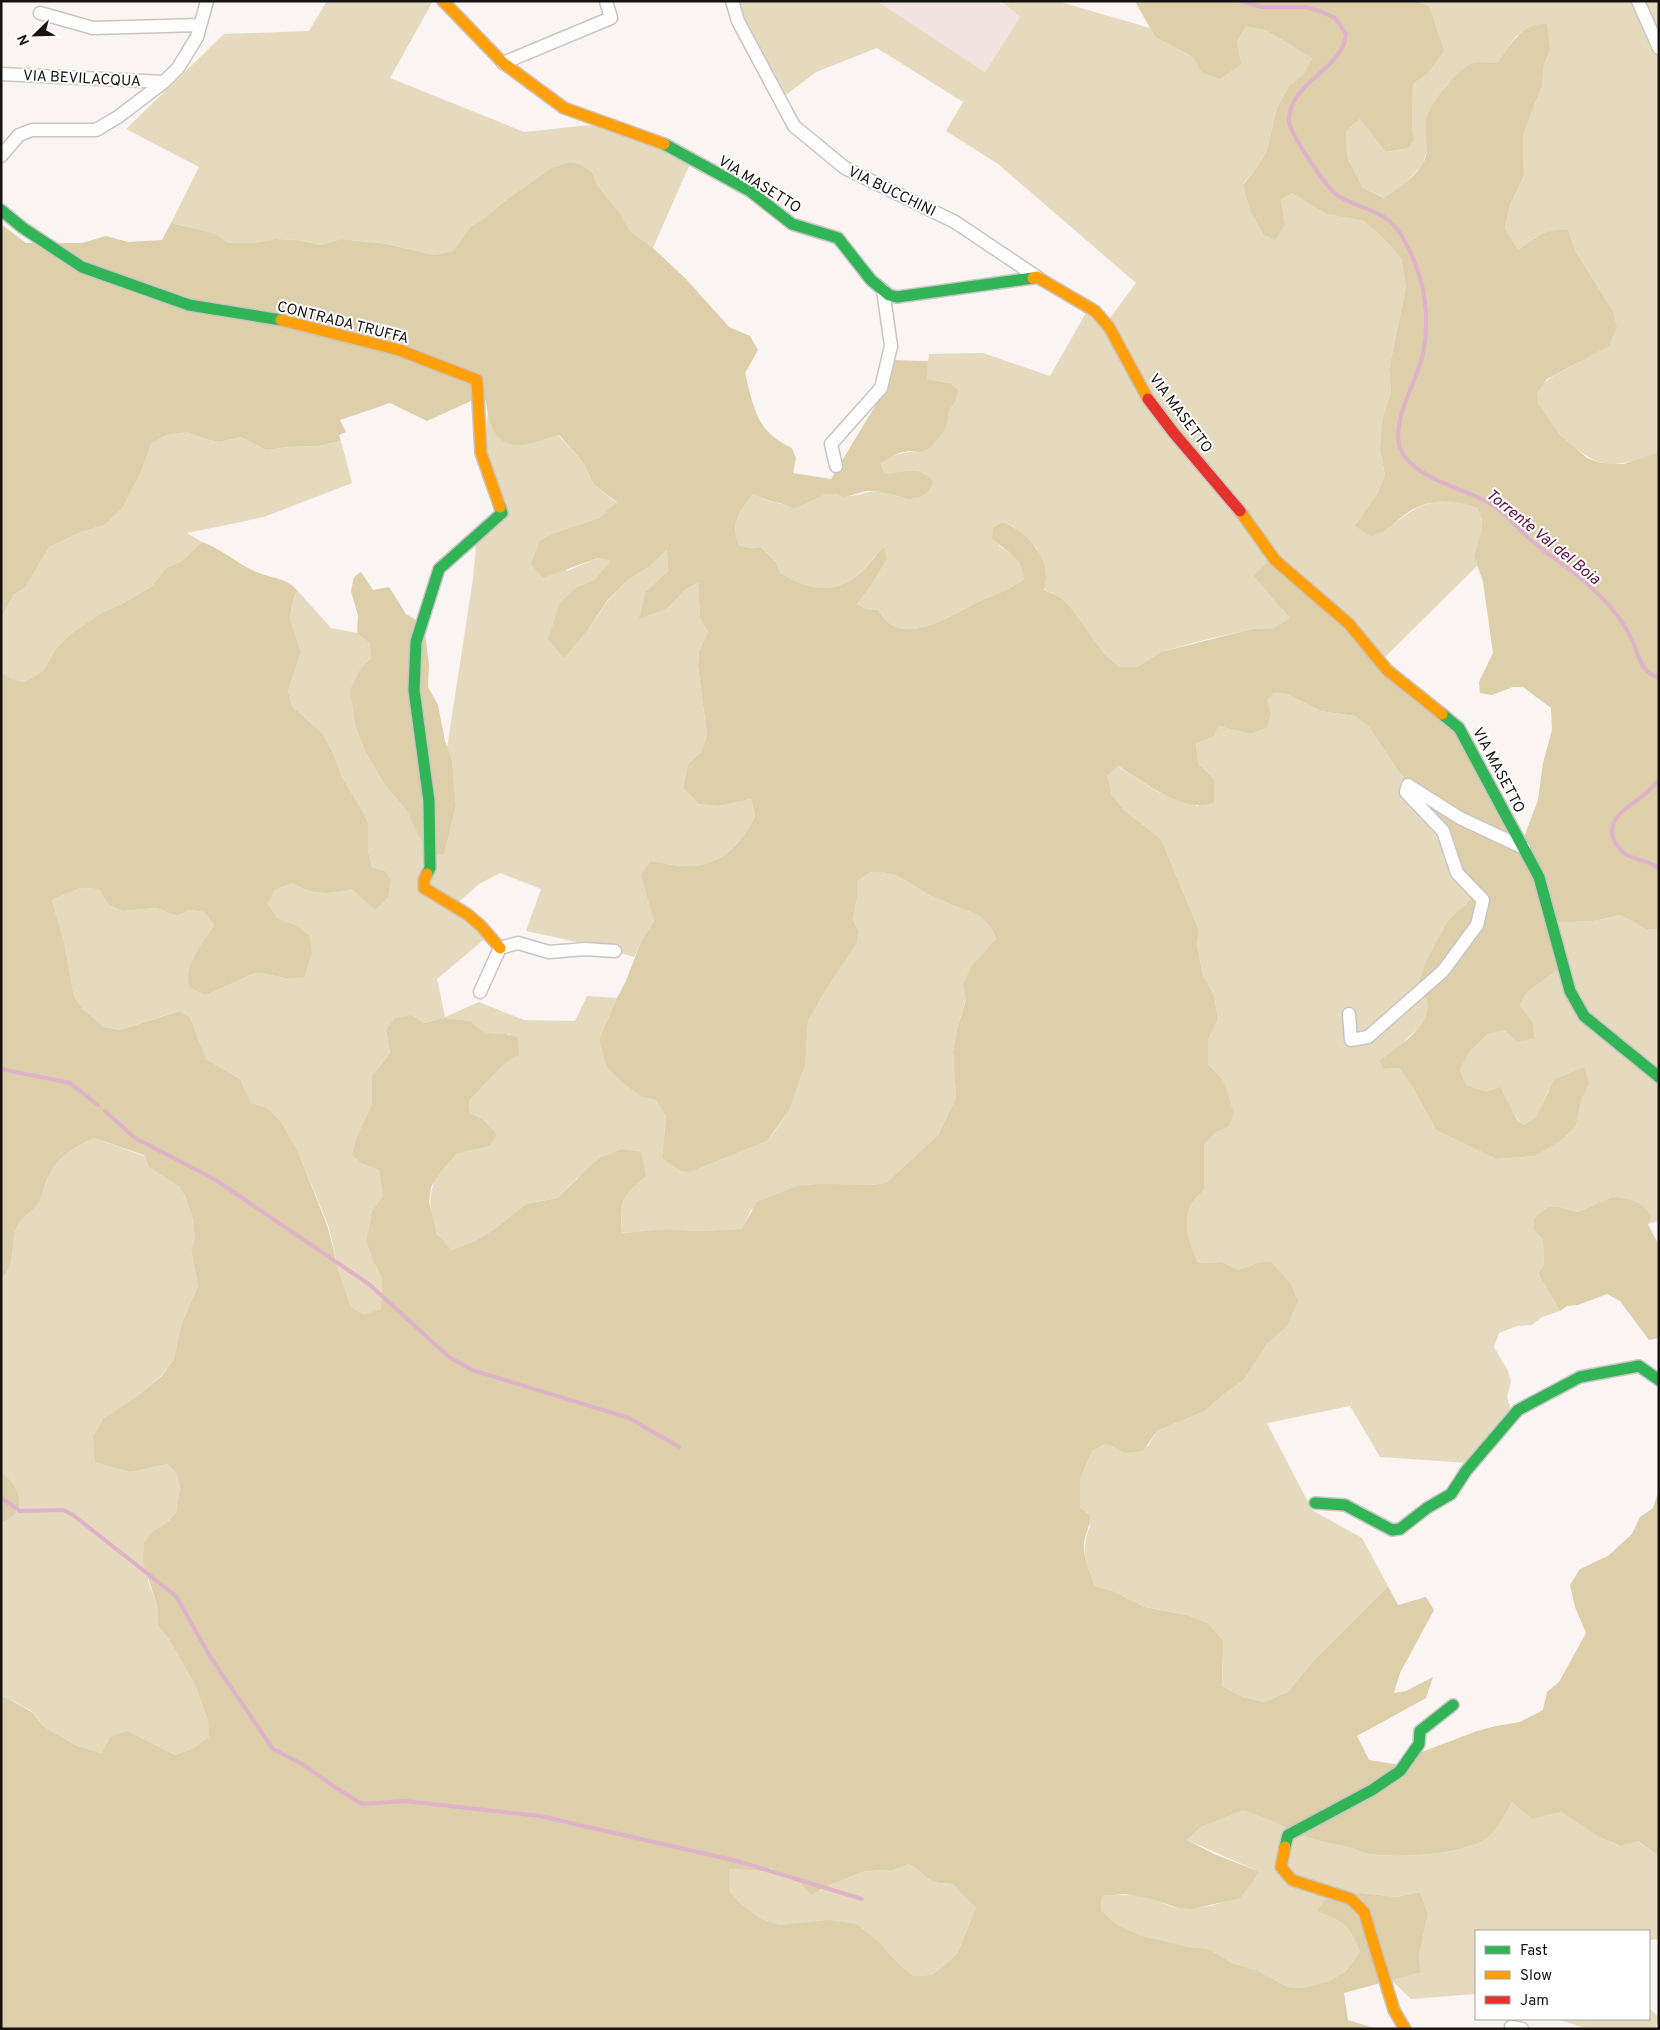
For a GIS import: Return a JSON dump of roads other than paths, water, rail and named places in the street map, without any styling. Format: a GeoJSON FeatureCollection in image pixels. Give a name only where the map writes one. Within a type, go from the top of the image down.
{"type":"FeatureCollection","features":[{"type":"Feature","properties":{"kind":"street"},"geometry":{"type":"LineString","coordinates":[[1,156],[19,135],[32,130],[96,130],[118,117],[164,82],[178,68],[197,37],[207,1]]}},
{"type":"Feature","properties":{"kind":"street","name":"VIA MASETTO"},"geometry":{"type":"LineString","coordinates":[[443,1],[503,63],[564,108],[656,140],[750,192],[792,224],[838,238],[870,280],[883,290],[897,297],[1037,277],[1095,312],[1109,328],[1143,393],[1173,432],[1248,520],[1275,560],[1349,624],[1387,670],[1459,728],[1539,877],[1570,991],[1584,1016],[1659,1076]]}},
{"type":"Feature","properties":{"kind":"street"},"geometry":{"type":"LineString","coordinates":[[503,63],[611,18],[606,1]]}},
{"type":"Feature","properties":{"kind":"street","name":"VIA BUCCHINI"},"geometry":{"type":"LineString","coordinates":[[732,1],[738,21],[794,126],[845,168],[955,222],[1037,277]]}},
{"type":"Feature","properties":{"kind":"street"},"geometry":{"type":"LineString","coordinates":[[1638,1],[1659,48]]}},
{"type":"Feature","properties":{"kind":"street"},"geometry":{"type":"LineString","coordinates":[[40,13],[93,28],[200,25]]}},
{"type":"Feature","properties":{"kind":"street","name":"VIA BEVILACQUA"},"geometry":{"type":"LineString","coordinates":[[1,74],[164,82]]}},
{"type":"Feature","properties":{"kind":"street","name":"CONTRADA TRUFFA"},"geometry":{"type":"LineString","coordinates":[[1,210],[23,228],[82,268],[123,283],[189,305],[295,322],[399,350],[477,380],[481,453],[502,513],[439,569],[416,642],[414,690],[429,801],[430,868],[424,880],[424,888],[467,914],[481,926],[500,948]]}},
{"type":"Feature","properties":{"kind":"street"},"geometry":{"type":"LineString","coordinates":[[836,466],[831,444],[881,388],[891,346],[883,290]]}},
{"type":"Feature","properties":{"kind":"street"},"geometry":{"type":"LineString","coordinates":[[1349,1014],[1351,1040],[1368,1038],[1443,971],[1477,925],[1483,900],[1457,873],[1443,831],[1406,792],[1408,785],[1460,818],[1524,848]]}},
{"type":"Feature","properties":{"kind":"street"},"geometry":{"type":"LineString","coordinates":[[480,992],[500,948],[518,943],[549,952],[585,949],[615,952]]}},
{"type":"Feature","properties":{"kind":"street"},"geometry":{"type":"LineString","coordinates":[[1315,1503],[1345,1505],[1392,1530],[1400,1529],[1427,1508],[1451,1494],[1466,1471],[1518,1410],[1580,1377],[1639,1366],[1659,1380]]}},
{"type":"Feature","properties":{"kind":"street"},"geometry":{"type":"LineString","coordinates":[[1405,2029],[1394,2010],[1364,1912],[1351,1899],[1292,1880],[1281,1867],[1288,1835],[1372,1790],[1400,1771],[1419,1744],[1420,1731],[1453,1704]]}},
{"type":"Feature","properties":{"kind":"waterway","name":"Torrente Val del Boia"},"geometry":{"type":"LineString","coordinates":[[1240,1],[1262,7],[1305,7],[1320,11],[1335,18],[1346,34],[1344,45],[1337,56],[1296,98],[1291,109],[1289,121],[1295,137],[1302,148],[1317,171],[1337,195],[1381,215],[1397,228],[1408,247],[1420,277],[1425,300],[1426,336],[1422,358],[1405,403],[1399,427],[1398,438],[1400,448],[1406,458],[1425,474],[1493,505],[1537,546],[1591,587],[1610,607],[1627,630],[1644,668],[1659,678]]}},
{"type":"Feature","properties":{"kind":"waterway","name":"Torrente Val del Boia"},"geometry":{"type":"LineString","coordinates":[[1659,780],[1619,814],[1612,828],[1612,835],[1616,844],[1624,853],[1659,868]]}},
{"type":"Feature","properties":{"kind":"waterway"},"geometry":{"type":"LineString","coordinates":[[1,1069],[70,1083],[98,1105]]}},
{"type":"Feature","properties":{"kind":"waterway"},"geometry":{"type":"LineString","coordinates":[[105,1111],[135,1138],[216,1180],[370,1285],[449,1357],[472,1370],[629,1418],[679,1447]]}},
{"type":"Feature","properties":{"kind":"waterway"},"geometry":{"type":"LineString","coordinates":[[1,1498],[20,1511],[63,1510],[73,1515],[176,1596],[211,1658],[273,1749],[304,1765],[362,1804],[405,1801],[540,1816],[737,1861],[862,1899]]}}]}
